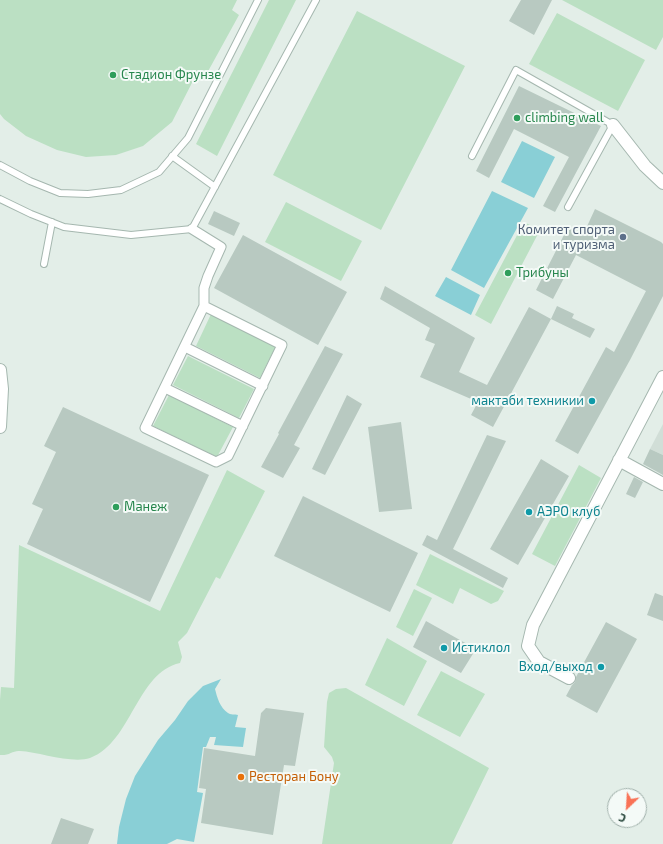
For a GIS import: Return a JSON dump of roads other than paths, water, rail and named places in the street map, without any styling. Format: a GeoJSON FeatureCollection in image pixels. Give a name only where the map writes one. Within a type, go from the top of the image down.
{"type":"FeatureCollection","features":[{"type":"Feature","properties":{"kind":"street"},"geometry":{"type":"LineString","coordinates":[[613,125],[645,166],[663,182]]}},
{"type":"Feature","properties":{"kind":"street"},"geometry":{"type":"LineString","coordinates":[[192,229],[221,247],[204,288],[204,306],[145,428],[216,462],[228,456],[282,345],[204,306]]}},
{"type":"Feature","properties":{"kind":"street"},"geometry":{"type":"LineString","coordinates":[[184,347],[263,386]]}},
{"type":"Feature","properties":{"kind":"street"},"geometry":{"type":"LineString","coordinates":[[0,370],[2,389],[0,427]]}},
{"type":"Feature","properties":{"kind":"street"},"geometry":{"type":"LineString","coordinates":[[569,678],[538,662],[528,646],[533,625],[663,377]]}},
{"type":"Feature","properties":{"kind":"street"},"geometry":{"type":"LineString","coordinates":[[165,388],[243,426]]}},
{"type":"Feature","properties":{"kind":"street"},"geometry":{"type":"LineString","coordinates":[[619,460],[663,484]]}},
{"type":"Feature","properties":{"kind":"lane"},"geometry":{"type":"LineString","coordinates":[[0,166],[60,193],[88,194],[121,190],[159,172],[188,138],[258,0]]}},
{"type":"Feature","properties":{"kind":"lane"},"geometry":{"type":"LineString","coordinates":[[0,199],[31,214],[64,227],[131,236],[192,229],[316,0]]}},
{"type":"Feature","properties":{"kind":"lane"},"geometry":{"type":"LineString","coordinates":[[472,156],[516,70],[613,125],[568,207]]}},
{"type":"Feature","properties":{"kind":"lane"},"geometry":{"type":"LineString","coordinates":[[172,156],[215,186]]}},
{"type":"Feature","properties":{"kind":"lane"},"geometry":{"type":"LineString","coordinates":[[44,264],[52,222]]}},
{"type":"Feature","properties":{"kind":"water"},"geometry":{"type":"Polygon","coordinates":[[[522,141],[555,157],[534,198],[501,182],[522,141]]]}},
{"type":"Feature","properties":{"kind":"water"},"geometry":{"type":"Polygon","coordinates":[[[492,191],[528,208],[484,288],[451,270],[492,191]]]}},
{"type":"Feature","properties":{"kind":"water"},"geometry":{"type":"Polygon","coordinates":[[[446,277],[480,295],[471,315],[435,296],[446,277]]]}},
{"type":"Feature","properties":{"kind":"water"},"geometry":{"type":"Polygon","coordinates":[[[221,679],[215,689],[225,711],[230,714],[238,715],[235,727],[246,728],[243,747],[214,745],[216,737],[210,737],[206,747],[203,747],[197,792],[203,793],[194,842],[177,839],[167,844],[117,844],[119,827],[126,799],[135,776],[158,740],[175,720],[188,701],[203,686],[221,679]]]}},
{"type":"Feature","properties":{"kind":"place","name":"Стадион Фрунзе"},"geometry":{"type":"Point","coordinates":[113,75]}},
{"type":"Feature","properties":{"kind":"place","name":"climbing wall"},"geometry":{"type":"Point","coordinates":[517,118]}},
{"type":"Feature","properties":{"kind":"place","name":"Комитет спорта и туризма"},"geometry":{"type":"Point","coordinates":[623,237]}},
{"type":"Feature","properties":{"kind":"place","name":"Трибуны"},"geometry":{"type":"Point","coordinates":[508,273]}},
{"type":"Feature","properties":{"kind":"place","name":"мактаби техникии"},"geometry":{"type":"Point","coordinates":[592,401]}},
{"type":"Feature","properties":{"kind":"place","name":"Манеж"},"geometry":{"type":"Point","coordinates":[116,507]}},
{"type":"Feature","properties":{"kind":"place","name":"АЭРО клуб"},"geometry":{"type":"Point","coordinates":[529,512]}},
{"type":"Feature","properties":{"kind":"place","name":"Истиклол"},"geometry":{"type":"Point","coordinates":[444,648]}},
{"type":"Feature","properties":{"kind":"place","name":"Вход/выход"},"geometry":{"type":"Point","coordinates":[601,667]}},
{"type":"Feature","properties":{"kind":"place","name":"Ресторан Бону"},"geometry":{"type":"Point","coordinates":[241,777]}}]}
